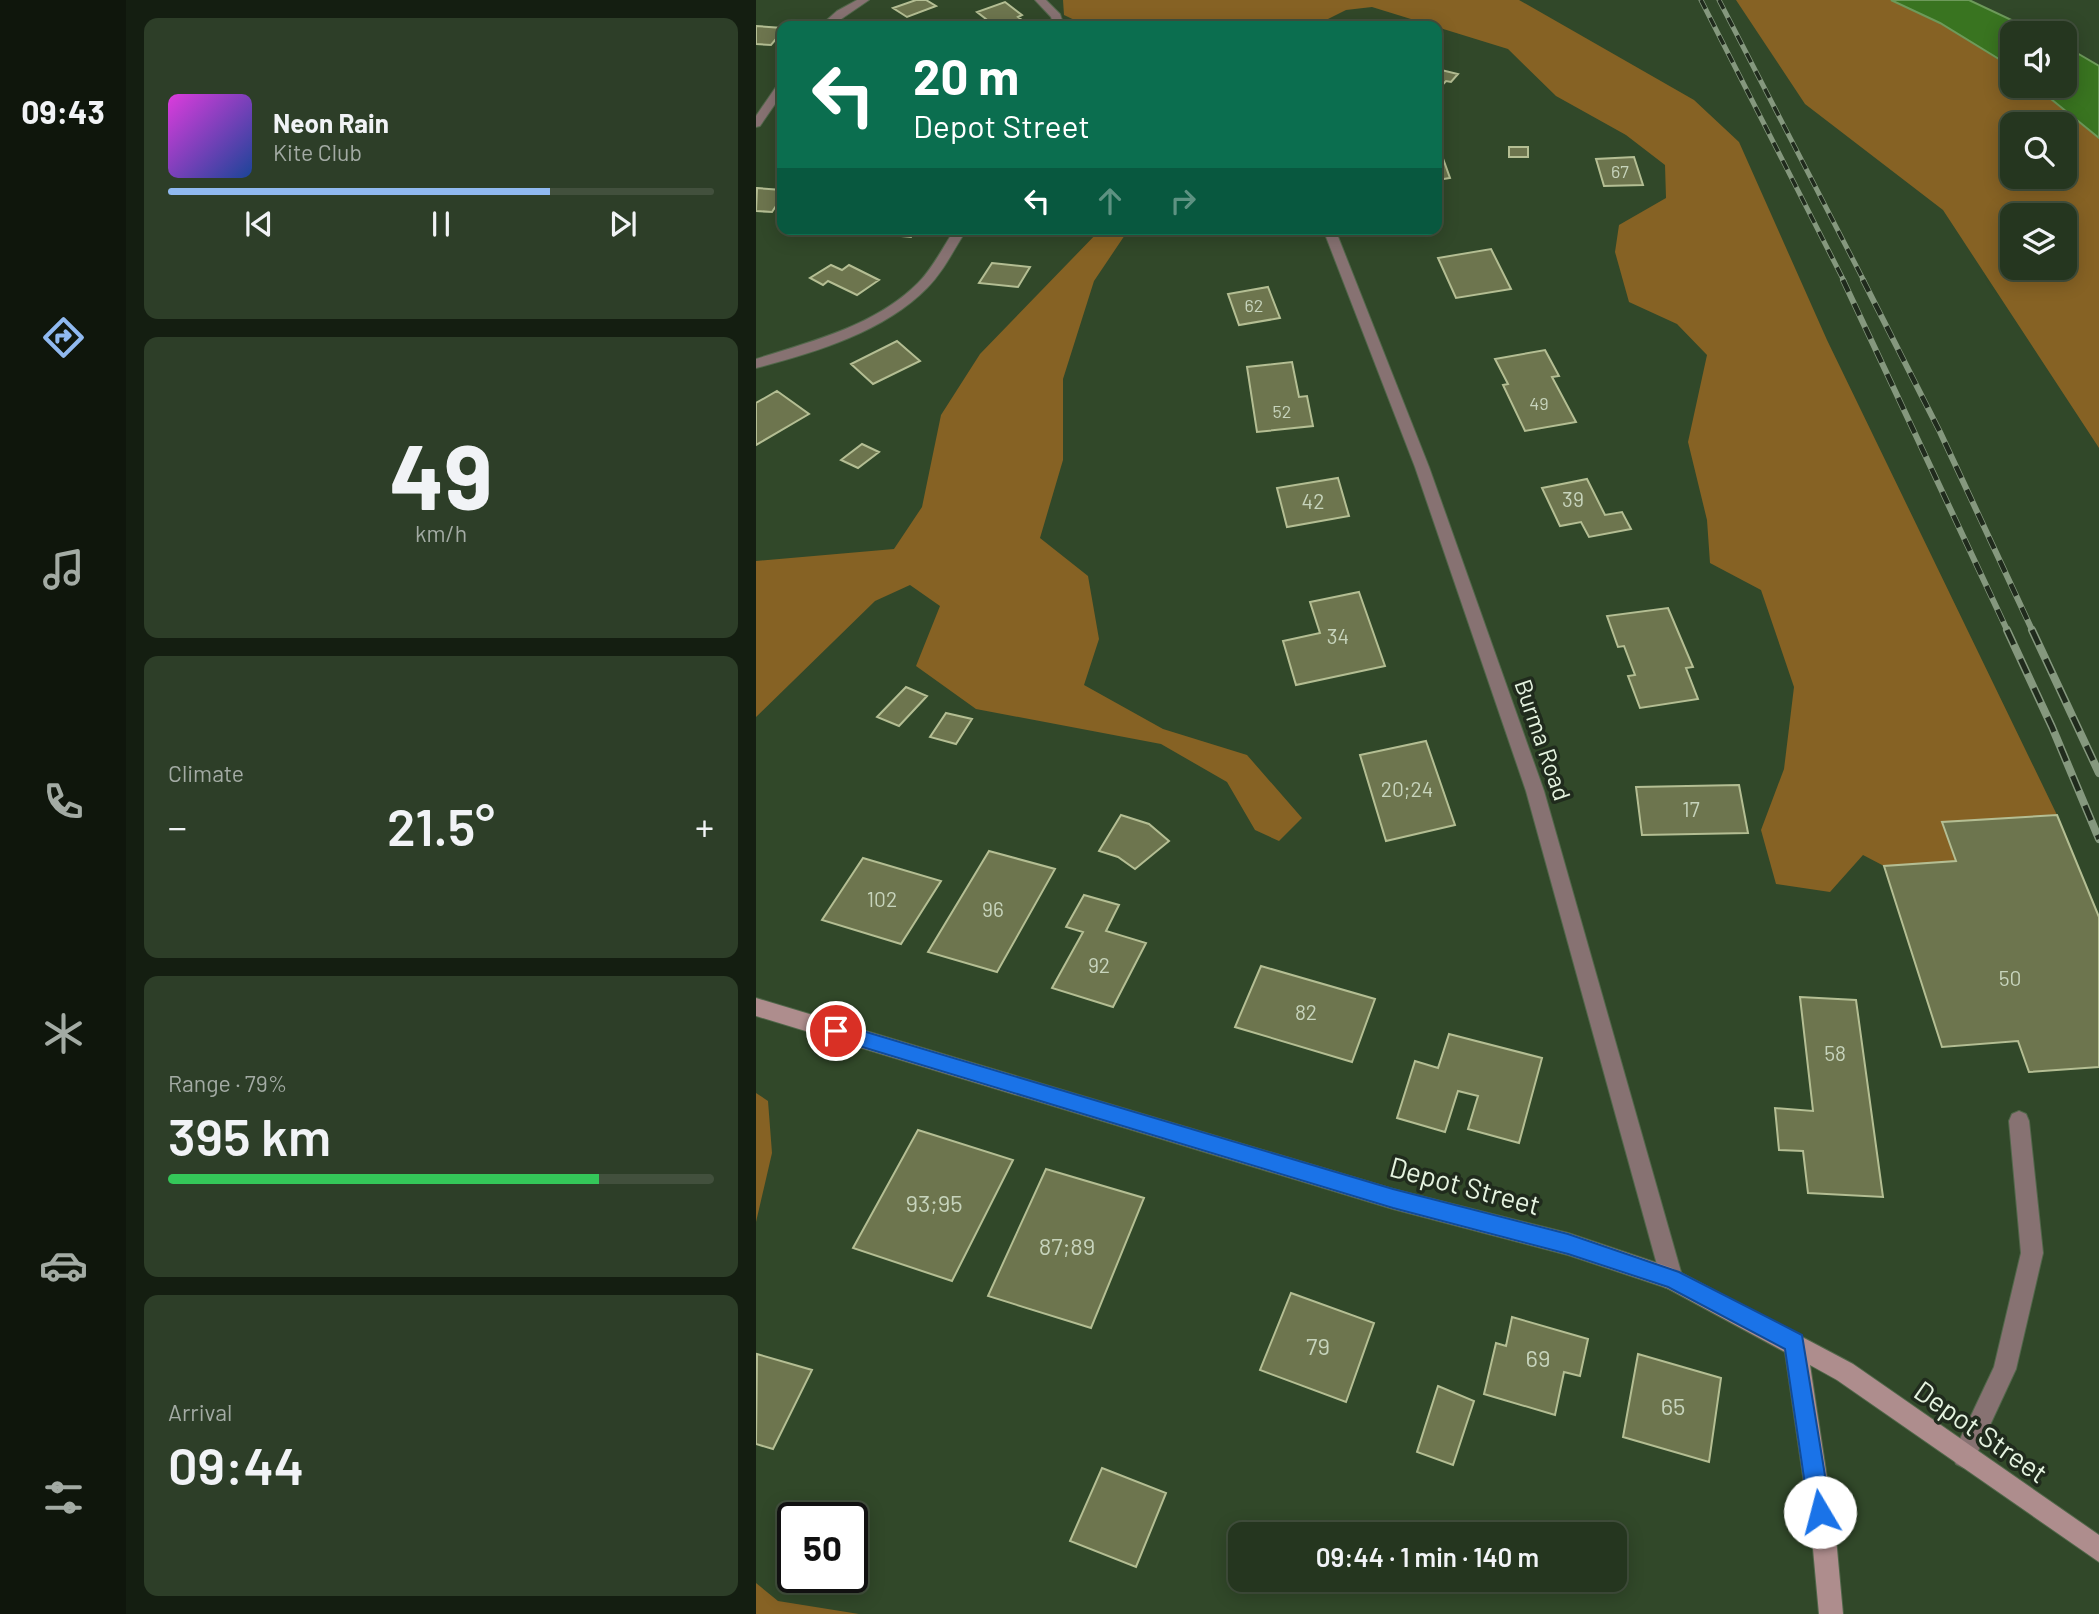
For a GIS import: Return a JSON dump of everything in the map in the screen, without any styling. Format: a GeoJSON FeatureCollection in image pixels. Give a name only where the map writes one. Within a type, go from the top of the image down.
{"type":"FeatureCollection","features":[{"type":"Feature","properties":{"kind":"main road","name":"Depot Street"},"geometry":{"type":"LineString","coordinates":[[756,1007],[1393,1199],[1568,1244],[1672,1279],[1845,1372],[2099,1550]]}},
{"type":"Feature","properties":{"kind":"main road"},"geometry":{"type":"LineString","coordinates":[[1795,1343],[1820,1512],[1831,1614]]}},
{"type":"Feature","properties":{"kind":"street"},"geometry":{"type":"LineString","coordinates":[[831,21],[864,0]]}},
{"type":"Feature","properties":{"kind":"street"},"geometry":{"type":"LineString","coordinates":[[1040,0],[1052,10],[1057,21]]}},
{"type":"Feature","properties":{"kind":"street"},"geometry":{"type":"LineString","coordinates":[[756,124],[777,93]]}},
{"type":"Feature","properties":{"kind":"street"},"geometry":{"type":"LineString","coordinates":[[756,364],[848,331],[902,303],[928,279],[957,235]]}},
{"type":"Feature","properties":{"kind":"street","name":"Burma Road"},"geometry":{"type":"LineString","coordinates":[[1331,235],[1422,467],[1535,791],[1672,1279]]}},
{"type":"Feature","properties":{"kind":"street"},"geometry":{"type":"LineString","coordinates":[[1964,1456],[2005,1370],[2032,1253],[2019,1121]]}},
{"type":"Feature","properties":{"kind":"shaded area"},"geometry":{"type":"Polygon","coordinates":[[[1063,0],[1519,0],[1694,100],[1739,142],[1827,340],[2057,815],[1942,823],[1956,861],[1884,866],[1863,855],[1830,892],[1776,884],[1761,830],[1784,769],[1794,687],[1761,590],[1710,563],[1707,520],[1688,442],[1707,355],[1677,324],[1629,302],[1615,252],[1619,225],[1666,198],[1665,165],[1626,135],[1556,96],[1508,49],[1442,29],[1442,21],[1417,21],[1372,7],[1346,10],[1324,21],[1077,21],[1064,15],[1063,0]]]}},
{"type":"Feature","properties":{"kind":"shaded area"},"geometry":{"type":"Polygon","coordinates":[[[1736,0],[1891,0],[1940,23],[2000,58],[2000,98],[2050,98],[2067,112],[2000,112],[2000,189],[2077,189],[2077,120],[2099,138],[2099,448],[1943,210],[1805,104],[1736,0]]]}},
{"type":"Feature","properties":{"kind":"shaded area"},"geometry":{"type":"Polygon","coordinates":[[[1891,0],[1969,0],[2014,21],[2000,21],[2000,60],[1940,23],[1891,0]]]}},
{"type":"Feature","properties":{"kind":"shaded area"},"geometry":{"type":"Polygon","coordinates":[[[2077,53],[2099,66],[2099,138],[2077,120],[2077,112],[2067,112],[2050,98],[2077,98],[2077,53]]]}},
{"type":"Feature","properties":{"kind":"shaded area"},"geometry":{"type":"Polygon","coordinates":[[[1095,235],[1125,235],[1094,281],[1063,379],[1063,460],[1040,538],[1088,576],[1099,639],[1084,685],[1163,729],[1247,755],[1302,818],[1279,841],[1255,830],[1227,782],[1161,744],[976,709],[916,666],[940,606],[910,585],[875,601],[756,717],[756,561],[894,549],[922,507],[941,415],[980,354],[1095,235]]]}},
{"type":"Feature","properties":{"kind":"shaded area"},"geometry":{"type":"Polygon","coordinates":[[[756,1093],[768,1101],[772,1153],[756,1222],[756,1093]]]}},
{"type":"Feature","properties":{"kind":"shaded area"},"geometry":{"type":"Polygon","coordinates":[[[756,1583],[778,1601],[859,1614],[756,1614],[756,1583]]]}},
{"type":"Feature","properties":{"kind":"building"},"geometry":{"type":"Polygon","coordinates":[[[916,0],[926,0],[936,6],[907,17],[893,8],[916,0]]]}},
{"type":"Feature","properties":{"kind":"building"},"geometry":{"type":"Polygon","coordinates":[[[1005,2],[1022,15],[1018,17],[1023,21],[989,21],[977,12],[1005,2]]]}},
{"type":"Feature","properties":{"kind":"building"},"geometry":{"type":"Polygon","coordinates":[[[756,26],[777,28],[777,38],[771,45],[756,44],[756,26]]]}},
{"type":"Feature","properties":{"kind":"building"},"geometry":{"type":"Polygon","coordinates":[[[1442,70],[1458,74],[1451,82],[1446,81],[1442,85],[1442,70]]]}},
{"type":"Feature","properties":{"kind":"building"},"geometry":{"type":"Polygon","coordinates":[[[1509,147],[1528,147],[1528,157],[1509,157],[1509,147]]]}},
{"type":"Feature","properties":{"kind":"building"},"geometry":{"type":"Polygon","coordinates":[[[1442,156],[1450,178],[1442,179],[1442,156]]]}},
{"type":"Feature","properties":{"kind":"building"},"geometry":{"type":"Polygon","coordinates":[[[1634,157],[1643,185],[1604,186],[1596,159],[1634,157]]]}},
{"type":"Feature","properties":{"kind":"building"},"geometry":{"type":"Polygon","coordinates":[[[757,188],[777,190],[777,204],[772,212],[756,211],[757,188]]]}},
{"type":"Feature","properties":{"kind":"building"},"geometry":{"type":"Polygon","coordinates":[[[1491,249],[1511,289],[1456,298],[1438,258],[1491,249]]]}},
{"type":"Feature","properties":{"kind":"building"},"geometry":{"type":"Polygon","coordinates":[[[992,263],[1030,267],[1018,287],[979,283],[992,263]]]}},
{"type":"Feature","properties":{"kind":"building"},"geometry":{"type":"Polygon","coordinates":[[[831,265],[842,270],[849,265],[879,280],[857,295],[828,281],[823,285],[810,278],[831,265]]]}},
{"type":"Feature","properties":{"kind":"building"},"geometry":{"type":"Polygon","coordinates":[[[1268,287],[1280,318],[1239,325],[1228,294],[1268,287]]]}},
{"type":"Feature","properties":{"kind":"building"},"geometry":{"type":"Polygon","coordinates":[[[897,341],[920,361],[873,384],[851,364],[897,341]]]}},
{"type":"Feature","properties":{"kind":"building"},"geometry":{"type":"Polygon","coordinates":[[[1545,350],[1559,376],[1552,377],[1576,422],[1525,431],[1503,385],[1508,384],[1495,359],[1545,350]]]}},
{"type":"Feature","properties":{"kind":"building"},"geometry":{"type":"Polygon","coordinates":[[[1292,362],[1299,397],[1307,396],[1313,426],[1257,432],[1247,367],[1292,362]]]}},
{"type":"Feature","properties":{"kind":"building"},"geometry":{"type":"Polygon","coordinates":[[[777,391],[809,414],[756,445],[756,403],[777,391]]]}},
{"type":"Feature","properties":{"kind":"building"},"geometry":{"type":"Polygon","coordinates":[[[862,444],[879,452],[858,468],[841,460],[862,444]]]}},
{"type":"Feature","properties":{"kind":"building"},"geometry":{"type":"Polygon","coordinates":[[[1338,478],[1349,516],[1287,527],[1277,488],[1338,478]]]}},
{"type":"Feature","properties":{"kind":"building"},"geometry":{"type":"Polygon","coordinates":[[[1587,479],[1605,515],[1622,512],[1631,529],[1589,537],[1581,522],[1560,526],[1542,488],[1587,479]]]}},
{"type":"Feature","properties":{"kind":"building"},"geometry":{"type":"Polygon","coordinates":[[[1359,592],[1385,666],[1296,685],[1283,641],[1320,633],[1310,602],[1359,592]]]}},
{"type":"Feature","properties":{"kind":"building"},"geometry":{"type":"Polygon","coordinates":[[[1668,608],[1693,667],[1686,668],[1698,699],[1640,708],[1628,676],[1635,675],[1624,646],[1618,647],[1607,616],[1668,608]]]}},
{"type":"Feature","properties":{"kind":"building"},"geometry":{"type":"Polygon","coordinates":[[[906,687],[927,696],[899,726],[877,717],[906,687]]]}},
{"type":"Feature","properties":{"kind":"building"},"geometry":{"type":"Polygon","coordinates":[[[946,713],[972,719],[956,744],[930,737],[946,713]]]}},
{"type":"Feature","properties":{"kind":"building"},"geometry":{"type":"Polygon","coordinates":[[[1426,741],[1455,825],[1386,841],[1360,755],[1426,741]]]}},
{"type":"Feature","properties":{"kind":"building"},"geometry":{"type":"Polygon","coordinates":[[[1739,785],[1748,833],[1642,835],[1636,787],[1739,785]]]}},
{"type":"Feature","properties":{"kind":"building"},"geometry":{"type":"Polygon","coordinates":[[[1121,815],[1149,824],[1169,841],[1135,869],[1118,857],[1099,851],[1121,815]]]}},
{"type":"Feature","properties":{"kind":"building"},"geometry":{"type":"Polygon","coordinates":[[[2057,815],[2099,917],[2099,1067],[2029,1072],[2018,1041],[1942,1047],[1884,866],[1956,861],[1942,822],[2057,815]]]}},
{"type":"Feature","properties":{"kind":"building"},"geometry":{"type":"Polygon","coordinates":[[[989,851],[1055,869],[997,972],[928,952],[989,851]]]}},
{"type":"Feature","properties":{"kind":"building"},"geometry":{"type":"Polygon","coordinates":[[[863,858],[941,881],[901,944],[822,920],[863,858]]]}},
{"type":"Feature","properties":{"kind":"building"},"geometry":{"type":"Polygon","coordinates":[[[1084,895],[1119,905],[1106,931],[1146,943],[1113,1007],[1052,988],[1083,932],[1066,927],[1084,895]]]}},
{"type":"Feature","properties":{"kind":"building"},"geometry":{"type":"Polygon","coordinates":[[[1261,966],[1375,999],[1352,1062],[1235,1027],[1261,966]]]}},
{"type":"Feature","properties":{"kind":"building"},"geometry":{"type":"Polygon","coordinates":[[[1800,997],[1856,1000],[1883,1197],[1808,1193],[1803,1151],[1779,1150],[1775,1108],[1813,1111],[1800,997]]]}},
{"type":"Feature","properties":{"kind":"building"},"geometry":{"type":"Polygon","coordinates":[[[1449,1034],[1542,1058],[1519,1143],[1468,1129],[1478,1096],[1458,1091],[1445,1132],[1397,1118],[1415,1061],[1438,1068],[1449,1034]]]}},
{"type":"Feature","properties":{"kind":"building"},"geometry":{"type":"Polygon","coordinates":[[[918,1130],[1013,1160],[952,1281],[853,1248],[918,1130]]]}},
{"type":"Feature","properties":{"kind":"building"},"geometry":{"type":"Polygon","coordinates":[[[1046,1169],[1144,1198],[1091,1328],[988,1296],[1046,1169]]]}},
{"type":"Feature","properties":{"kind":"building"},"geometry":{"type":"Polygon","coordinates":[[[1291,1293],[1374,1323],[1346,1402],[1260,1370],[1291,1293]]]}},
{"type":"Feature","properties":{"kind":"building"},"geometry":{"type":"Polygon","coordinates":[[[1512,1317],[1588,1339],[1580,1376],[1564,1372],[1555,1415],[1484,1394],[1496,1343],[1506,1346],[1512,1317]]]}},
{"type":"Feature","properties":{"kind":"building"},"geometry":{"type":"Polygon","coordinates":[[[757,1354],[812,1370],[773,1449],[756,1444],[757,1354]]]}},
{"type":"Feature","properties":{"kind":"building"},"geometry":{"type":"Polygon","coordinates":[[[1638,1354],[1721,1378],[1709,1462],[1623,1437],[1638,1354]]]}},
{"type":"Feature","properties":{"kind":"building"},"geometry":{"type":"Polygon","coordinates":[[[1438,1386],[1474,1401],[1453,1465],[1417,1452],[1438,1386]]]}},
{"type":"Feature","properties":{"kind":"building"},"geometry":{"type":"Polygon","coordinates":[[[1102,1468],[1166,1493],[1136,1567],[1070,1541],[1102,1468]]]}},
{"type":"Feature","properties":{"kind":"railway"},"geometry":{"type":"LineString","coordinates":[[1701,0],[1844,281]]}},
{"type":"Feature","properties":{"kind":"railway"},"geometry":{"type":"LineString","coordinates":[[1719,0],[1864,281]]}},
{"type":"Feature","properties":{"kind":"railway"},"geometry":{"type":"LineString","coordinates":[[1843,280],[2008,632]]}},
{"type":"Feature","properties":{"kind":"railway"},"geometry":{"type":"LineString","coordinates":[[1863,280],[1940,432],[2033,632]]}},
{"type":"Feature","properties":{"kind":"railway"},"geometry":{"type":"LineString","coordinates":[[2007,630],[2052,727],[2099,839]]}},
{"type":"Feature","properties":{"kind":"railway"},"geometry":{"type":"LineString","coordinates":[[2032,630],[2099,773]]}},
{"type":"Feature","properties":{"kind":"route"},"geometry":{"type":"LineString","coordinates":[[836,1031],[1393,1199],[1568,1244],[1672,1279],[1795,1343],[1820,1512]]}}]}
